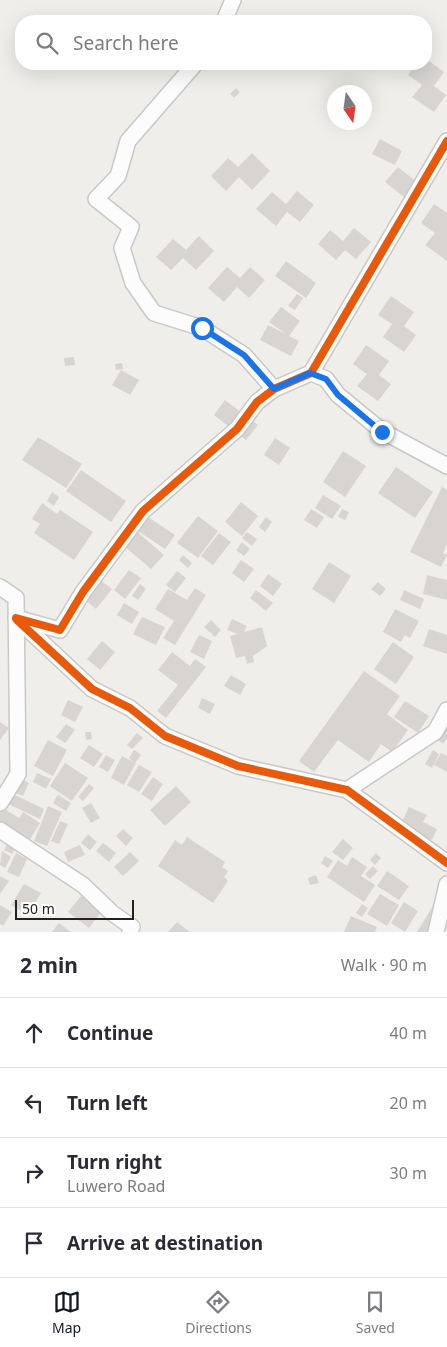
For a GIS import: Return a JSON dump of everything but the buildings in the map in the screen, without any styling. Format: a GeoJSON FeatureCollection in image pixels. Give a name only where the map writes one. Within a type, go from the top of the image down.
{"type":"FeatureCollection","features":[{"type":"Feature","properties":{"kind":"street"},"geometry":{"type":"LineString","coordinates":[[227,15],[233,0]]}},
{"type":"Feature","properties":{"kind":"street"},"geometry":{"type":"LineString","coordinates":[[190,70],[128,141],[118,176],[96,199],[131,227],[122,248],[133,283],[154,313],[202,328],[244,355],[274,389]]}},
{"type":"Feature","properties":{"kind":"street"},"geometry":{"type":"LineString","coordinates":[[16,618],[60,630],[83,592],[143,511],[237,430],[257,402],[274,389],[310,373],[447,141]]}},
{"type":"Feature","properties":{"kind":"street"},"geometry":{"type":"LineString","coordinates":[[310,373],[326,379],[338,395],[382,432],[447,466]]}},
{"type":"Feature","properties":{"kind":"street"},"geometry":{"type":"LineString","coordinates":[[0,587],[16,598],[18,774],[0,803]]}},
{"type":"Feature","properties":{"kind":"street"},"geometry":{"type":"LineString","coordinates":[[16,618],[92,689],[130,708],[165,736],[238,766],[347,790],[447,863]]}},
{"type":"Feature","properties":{"kind":"street"},"geometry":{"type":"LineString","coordinates":[[347,790],[435,732],[447,710]]}},
{"type":"Feature","properties":{"kind":"street"},"geometry":{"type":"LineString","coordinates":[[0,830],[83,884],[112,913],[132,927],[130,932]]}},
{"type":"Feature","properties":{"kind":"street"},"geometry":{"type":"LineString","coordinates":[[436,932],[447,884]]}},
{"type":"Feature","properties":{"kind":"cycle path"},"geometry":{"type":"LineString","coordinates":[[16,618],[60,630],[83,592],[143,511],[237,429],[257,402],[274,389],[311,373],[447,141]]}},
{"type":"Feature","properties":{"kind":"cycle path"},"geometry":{"type":"LineString","coordinates":[[17,620],[92,689],[130,708],[165,736],[238,766],[347,790],[447,863]]}},
{"type":"Feature","properties":{"kind":"route"},"geometry":{"type":"LineString","coordinates":[[202,328],[244,355],[274,389],[310,373],[326,379],[338,395],[382,432]]}}]}
